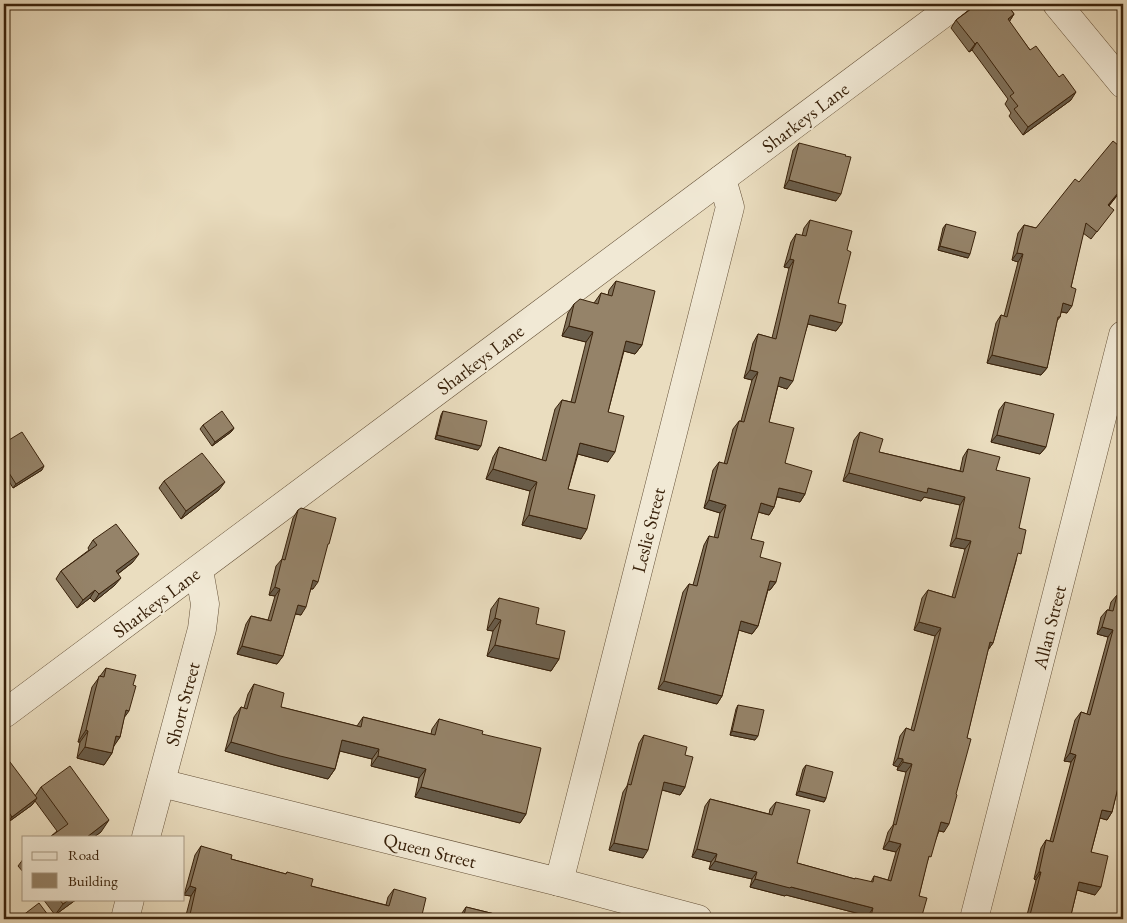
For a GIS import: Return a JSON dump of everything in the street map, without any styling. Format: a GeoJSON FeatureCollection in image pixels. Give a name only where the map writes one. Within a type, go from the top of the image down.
{"type":"FeatureCollection","features":[{"type":"Feature","properties":{"kind":"street","name":"Sharkeys Lane"},"geometry":{"type":"LineString","coordinates":[[4,714],[956,4]]}},
{"type":"Feature","properties":{"kind":"street"},"geometry":{"type":"LineString","coordinates":[[1057,4],[1123,84]]}},
{"type":"Feature","properties":{"kind":"street","name":"Leslie Street"},"geometry":{"type":"LineString","coordinates":[[559,882],[730,207],[722,179]]}},
{"type":"Feature","properties":{"kind":"street","name":"Allan Street"},"geometry":{"type":"LineString","coordinates":[[974,919],[1123,335]]}},
{"type":"Feature","properties":{"kind":"street","name":"Short Street"},"geometry":{"type":"LineString","coordinates":[[146,836],[202,629],[205,604],[199,570]]}},
{"type":"Feature","properties":{"kind":"street","name":"Queen Street"},"geometry":{"type":"LineString","coordinates":[[161,783],[559,882],[698,919]]}},
{"type":"Feature","properties":{"kind":"street"},"geometry":{"type":"LineString","coordinates":[[125,919],[130,900]]}},
{"type":"Feature","properties":{"kind":"building"},"geometry":{"type":"Polygon","coordinates":[[[975,4],[1007,4],[1014,14],[1008,19],[1030,50],[1036,46],[1059,77],[1063,74],[1076,92],[1028,127],[1014,109],[1018,106],[1010,96],[1014,93],[977,42],[975,44],[956,20],[975,4]]]}},
{"type":"Feature","properties":{"kind":"building"},"geometry":{"type":"Polygon","coordinates":[[[1113,141],[1123,149],[1123,187],[1108,205],[1114,210],[1097,232],[1086,223],[1071,287],[1076,289],[1072,306],[1063,303],[1060,317],[1058,317],[1047,368],[992,355],[1001,315],[1007,317],[1023,254],[1017,253],[1024,225],[1036,228],[1075,179],[1079,182],[1113,141]]]}},
{"type":"Feature","properties":{"kind":"building"},"geometry":{"type":"Polygon","coordinates":[[[799,143],[851,157],[841,194],[789,180],[799,143]]]}},
{"type":"Feature","properties":{"kind":"building"},"geometry":{"type":"Polygon","coordinates":[[[810,220],[852,231],[847,250],[851,252],[838,303],[846,305],[842,323],[810,315],[793,381],[780,377],[769,422],[794,428],[785,463],[812,471],[805,494],[779,488],[774,507],[761,503],[751,539],[764,542],[760,557],[781,563],[776,582],[770,581],[758,626],[741,621],[722,696],[664,681],[689,584],[697,586],[709,536],[718,538],[726,505],[709,500],[719,462],[727,464],[739,421],[744,422],[758,372],[750,370],[758,334],[776,339],[794,260],[790,259],[796,234],[806,236],[810,220]]]}},
{"type":"Feature","properties":{"kind":"building"},"geometry":{"type":"Polygon","coordinates":[[[946,224],[976,232],[970,254],[940,246],[946,224]]]}},
{"type":"Feature","properties":{"kind":"building"},"geometry":{"type":"Polygon","coordinates":[[[616,281],[655,291],[642,345],[626,341],[608,412],[624,416],[615,452],[580,443],[568,489],[595,495],[587,529],[529,515],[537,482],[493,469],[499,447],[546,461],[562,400],[575,403],[593,332],[569,326],[574,304],[580,299],[598,304],[601,293],[612,296],[616,281]]]}},
{"type":"Feature","properties":{"kind":"building"},"geometry":{"type":"Polygon","coordinates":[[[1005,402],[1054,414],[1046,447],[997,435],[1005,402]]]}},
{"type":"Feature","properties":{"kind":"building"},"geometry":{"type":"Polygon","coordinates":[[[222,411],[234,428],[215,442],[203,425],[222,411]]]}},
{"type":"Feature","properties":{"kind":"building"},"geometry":{"type":"Polygon","coordinates":[[[443,411],[487,421],[481,446],[437,435],[443,411]]]}},
{"type":"Feature","properties":{"kind":"building"},"geometry":{"type":"Polygon","coordinates":[[[22,432],[44,466],[16,484],[4,465],[4,443],[22,432]]]}},
{"type":"Feature","properties":{"kind":"building"},"geometry":{"type":"Polygon","coordinates":[[[860,432],[883,439],[879,452],[963,472],[968,449],[1000,457],[996,470],[1030,478],[1019,528],[1026,530],[1021,554],[1018,553],[993,643],[990,642],[967,738],[971,739],[949,824],[941,822],[931,857],[929,856],[919,896],[927,898],[921,919],[899,916],[898,919],[884,919],[871,916],[873,908],[755,879],[757,872],[715,861],[717,854],[697,849],[710,799],[772,815],[776,802],[810,810],[797,863],[855,879],[873,882],[874,876],[891,881],[901,844],[889,841],[894,824],[896,825],[912,764],[903,762],[903,759],[898,758],[906,728],[914,731],[941,628],[919,622],[928,590],[955,598],[971,541],[956,538],[965,497],[928,488],[927,493],[849,473],[860,432]]]}},
{"type":"Feature","properties":{"kind":"building"},"geometry":{"type":"Polygon","coordinates":[[[202,453],[225,482],[186,511],[164,481],[202,453]]]}},
{"type":"Feature","properties":{"kind":"building"},"geometry":{"type":"Polygon","coordinates":[[[301,508],[336,518],[318,582],[313,580],[306,607],[298,605],[283,656],[242,646],[251,616],[271,621],[280,589],[275,587],[282,559],[285,560],[298,510],[301,508]]]}},
{"type":"Feature","properties":{"kind":"building"},"geometry":{"type":"Polygon","coordinates":[[[116,524],[139,554],[116,571],[121,578],[99,594],[95,590],[83,600],[61,571],[97,545],[93,540],[116,524]]]}},
{"type":"Feature","properties":{"kind":"building"},"geometry":{"type":"Polygon","coordinates":[[[1117,595],[1123,596],[1123,767],[1112,812],[1102,810],[1091,852],[1108,856],[1101,887],[1079,882],[1070,919],[1029,919],[1041,872],[1039,872],[1046,840],[1053,842],[1076,755],[1070,753],[1081,712],[1090,715],[1113,630],[1102,627],[1107,610],[1113,611],[1117,595]]]}},
{"type":"Feature","properties":{"kind":"building"},"geometry":{"type":"Polygon","coordinates":[[[499,598],[539,608],[536,624],[565,631],[559,659],[495,645],[501,620],[495,618],[499,598]]]}},
{"type":"Feature","properties":{"kind":"building"},"geometry":{"type":"Polygon","coordinates":[[[106,668],[136,675],[133,685],[136,686],[129,711],[126,710],[120,737],[116,736],[112,753],[85,747],[88,731],[86,730],[99,676],[104,677],[106,668]]]}},
{"type":"Feature","properties":{"kind":"building"},"geometry":{"type":"Polygon","coordinates":[[[254,684],[284,693],[281,707],[361,727],[363,717],[435,735],[439,719],[483,731],[482,734],[541,748],[526,814],[421,787],[426,769],[378,756],[379,749],[342,740],[335,769],[231,742],[241,707],[247,709],[254,684]]]}},
{"type":"Feature","properties":{"kind":"building"},"geometry":{"type":"Polygon","coordinates":[[[738,705],[764,710],[758,736],[732,731],[738,705]]]}},
{"type":"Feature","properties":{"kind":"building"},"geometry":{"type":"Polygon","coordinates":[[[644,735],[687,747],[685,755],[693,757],[685,787],[664,782],[648,850],[614,843],[628,784],[631,785],[644,735]]]}},
{"type":"Feature","properties":{"kind":"building"},"geometry":{"type":"Polygon","coordinates":[[[7,758],[37,798],[12,817],[4,805],[4,761],[7,758]]]}},
{"type":"Feature","properties":{"kind":"building"},"geometry":{"type":"Polygon","coordinates":[[[806,765],[833,772],[826,798],[799,791],[806,765]]]}},
{"type":"Feature","properties":{"kind":"building"},"geometry":{"type":"Polygon","coordinates":[[[70,766],[109,820],[88,836],[51,836],[68,824],[41,787],[70,766]]]}},
{"type":"Feature","properties":{"kind":"building"},"geometry":{"type":"Polygon","coordinates":[[[201,846],[232,855],[231,859],[286,874],[287,872],[313,879],[311,886],[389,906],[394,889],[426,898],[421,919],[189,919],[196,888],[190,886],[201,846]]]}},
{"type":"Feature","properties":{"kind":"building"},"geometry":{"type":"Polygon","coordinates":[[[60,900],[69,900],[63,904],[60,900]]]}},
{"type":"Feature","properties":{"kind":"building"},"geometry":{"type":"Polygon","coordinates":[[[39,903],[51,919],[18,919],[39,903]]]}},
{"type":"Feature","properties":{"kind":"building"},"geometry":{"type":"Polygon","coordinates":[[[466,907],[515,919],[463,919],[466,907]]]}}]}
